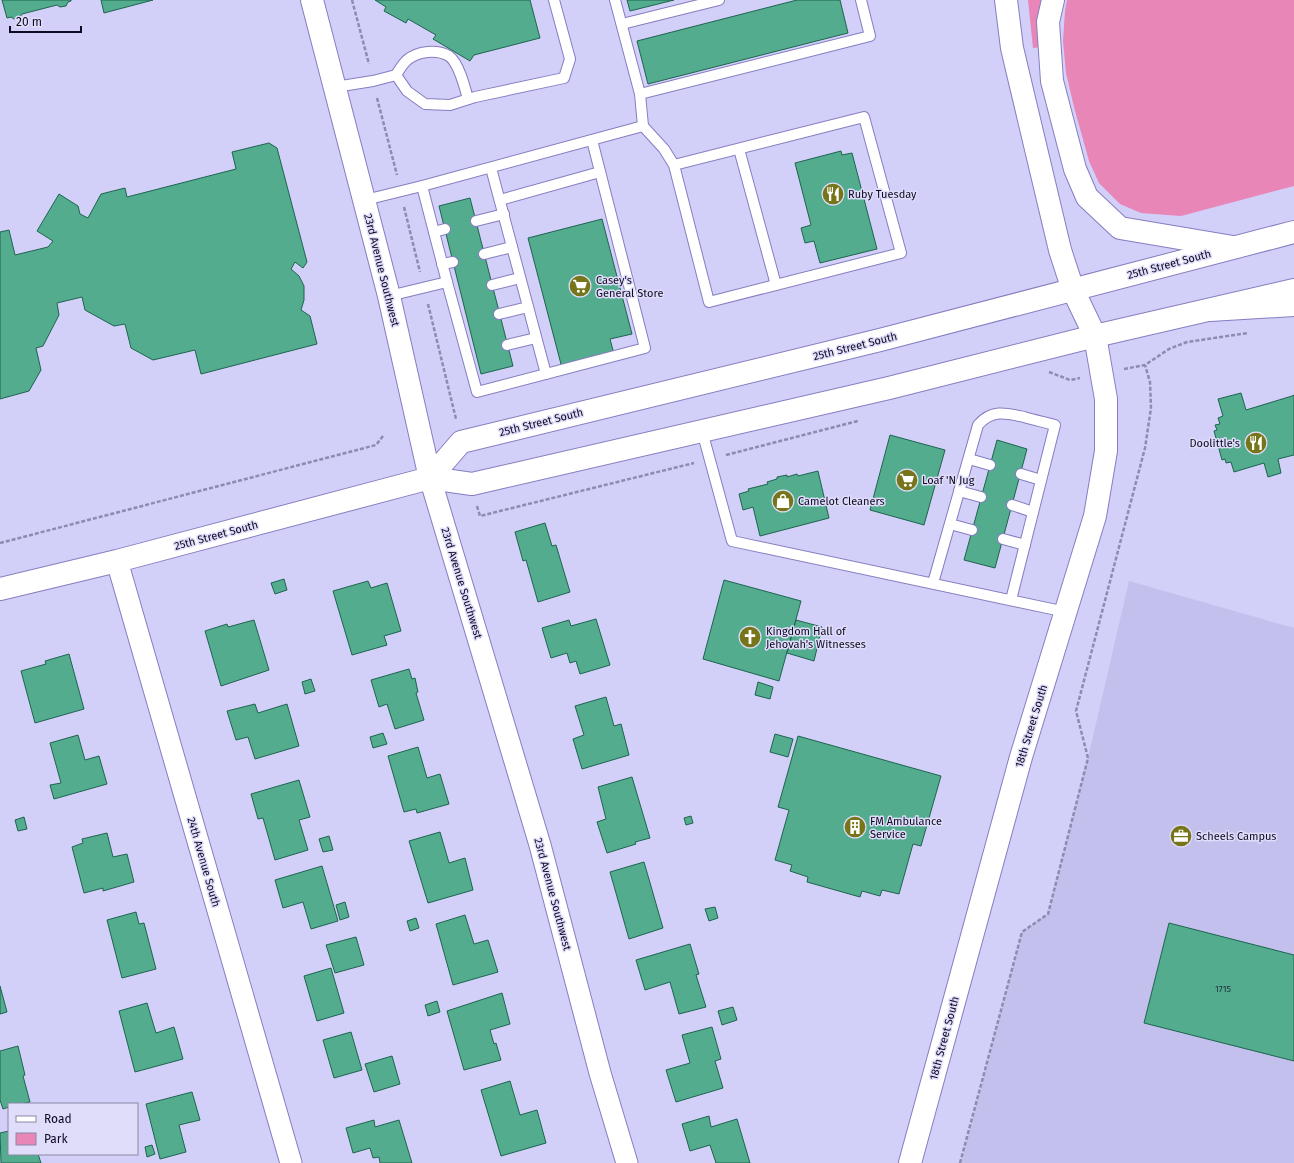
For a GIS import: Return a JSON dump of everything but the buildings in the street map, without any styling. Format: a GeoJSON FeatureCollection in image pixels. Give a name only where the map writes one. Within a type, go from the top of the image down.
{"type":"FeatureCollection","features":[{"type":"Feature","properties":{"kind":"main road","name":"23rd Avenue Southwest"},"geometry":{"type":"LineString","coordinates":[[312,0],[389,296],[430,478]]}},
{"type":"Feature","properties":{"kind":"main road","name":"18th Street South"},"geometry":{"type":"LineString","coordinates":[[910,1163],[1021,757],[1095,516],[1106,451],[1106,399],[1095,336],[1073,290],[1060,250],[1012,48],[1006,0]]}},
{"type":"Feature","properties":{"kind":"main road"},"geometry":{"type":"LineString","coordinates":[[1053,0],[1048,22],[1052,81],[1075,169],[1087,197],[1120,228],[1233,247]]}},
{"type":"Feature","properties":{"kind":"main road","name":"25th Street South"},"geometry":{"type":"LineString","coordinates":[[430,478],[461,442],[880,340],[1294,232]]}},
{"type":"Feature","properties":{"kind":"main road","name":"25th Street South"},"geometry":{"type":"LineString","coordinates":[[0,589],[117,561],[430,478],[472,484],[889,388],[1095,336],[1294,290]]}},
{"type":"Feature","properties":{"kind":"main road"},"geometry":{"type":"LineString","coordinates":[[1210,310],[1294,305]]}},
{"type":"Feature","properties":{"kind":"street","name":"23rd Avenue Southwest"},"geometry":{"type":"LineString","coordinates":[[430,478],[540,845],[600,1073],[627,1163]]}},
{"type":"Feature","properties":{"kind":"street","name":"24th Avenue South"},"geometry":{"type":"LineString","coordinates":[[117,561],[291,1163]]}},
{"type":"Feature","properties":{"kind":"lane"},"geometry":{"type":"LineString","coordinates":[[396,75],[407,91],[425,104],[450,104],[564,78],[570,59],[554,0]]}},
{"type":"Feature","properties":{"kind":"lane"},"geometry":{"type":"LineString","coordinates":[[615,0],[640,94],[643,126],[664,149],[674,165],[709,302],[901,253],[864,117],[674,165]]}},
{"type":"Feature","properties":{"kind":"lane"},"geometry":{"type":"LineString","coordinates":[[622,24],[719,0]]}},
{"type":"Feature","properties":{"kind":"lane"},"geometry":{"type":"LineString","coordinates":[[640,94],[870,36],[861,0]]}},
{"type":"Feature","properties":{"kind":"lane"},"geometry":{"type":"LineString","coordinates":[[335,87],[373,81],[396,75],[408,60],[419,53],[436,52],[450,57],[461,75],[468,99]]}},
{"type":"Feature","properties":{"kind":"lane"},"geometry":{"type":"LineString","coordinates":[[365,200],[491,168],[643,126]]}},
{"type":"Feature","properties":{"kind":"lane"},"geometry":{"type":"LineString","coordinates":[[422,186],[450,297],[463,324],[471,354],[477,392],[645,348],[592,140]]}},
{"type":"Feature","properties":{"kind":"lane"},"geometry":{"type":"LineString","coordinates":[[739,149],[776,285]]}},
{"type":"Feature","properties":{"kind":"lane"},"geometry":{"type":"LineString","coordinates":[[491,168],[546,374]]}},
{"type":"Feature","properties":{"kind":"lane"},"geometry":{"type":"LineString","coordinates":[[500,200],[600,172]]}},
{"type":"Feature","properties":{"kind":"lane"},"geometry":{"type":"LineString","coordinates":[[476,221],[504,214]]}},
{"type":"Feature","properties":{"kind":"lane"},"geometry":{"type":"LineString","coordinates":[[434,232],[445,229]]}},
{"type":"Feature","properties":{"kind":"lane"},"geometry":{"type":"LineString","coordinates":[[484,254],[512,247]]}},
{"type":"Feature","properties":{"kind":"lane"},"geometry":{"type":"LineString","coordinates":[[442,264],[453,262]]}},
{"type":"Feature","properties":{"kind":"lane"},"geometry":{"type":"LineString","coordinates":[[492,285],[520,278]]}},
{"type":"Feature","properties":{"kind":"lane"},"geometry":{"type":"LineString","coordinates":[[389,296],[446,282]]}},
{"type":"Feature","properties":{"kind":"lane"},"geometry":{"type":"LineString","coordinates":[[450,297],[461,294]]}},
{"type":"Feature","properties":{"kind":"lane"},"geometry":{"type":"LineString","coordinates":[[499,314],[528,307]]}},
{"type":"Feature","properties":{"kind":"lane"},"geometry":{"type":"LineString","coordinates":[[507,345],[536,338]]}},
{"type":"Feature","properties":{"kind":"lane"},"geometry":{"type":"LineString","coordinates":[[933,583],[978,425],[983,419],[993,414],[1004,412],[1054,425],[1011,600]]}},
{"type":"Feature","properties":{"kind":"lane"},"geometry":{"type":"LineString","coordinates":[[702,430],[732,541],[1066,612]]}},
{"type":"Feature","properties":{"kind":"lane"},"geometry":{"type":"LineString","coordinates":[[969,459],[990,465]]}},
{"type":"Feature","properties":{"kind":"lane"},"geometry":{"type":"LineString","coordinates":[[1021,474],[1041,480]]}},
{"type":"Feature","properties":{"kind":"lane"},"geometry":{"type":"LineString","coordinates":[[959,491],[981,497]]}},
{"type":"Feature","properties":{"kind":"lane"},"geometry":{"type":"LineString","coordinates":[[1012,505],[1033,512]]}},
{"type":"Feature","properties":{"kind":"lane"},"geometry":{"type":"LineString","coordinates":[[950,524],[972,530]]}},
{"type":"Feature","properties":{"kind":"lane"},"geometry":{"type":"LineString","coordinates":[[1003,539],[1024,545]]}},
{"type":"Feature","properties":{"kind":"path"},"geometry":{"type":"LineString","coordinates":[[960,1163],[1022,932],[1048,914],[1088,758],[1076,711],[1145,448],[1150,408],[1150,382],[1145,365],[1169,349],[1187,342],[1256,332]]}},
{"type":"Feature","properties":{"kind":"path"},"geometry":{"type":"LineString","coordinates":[[1049,372],[1070,380]]}},
{"type":"Feature","properties":{"kind":"path"},"geometry":{"type":"LineString","coordinates":[[480,516],[864,420]]}},
{"type":"Feature","properties":{"kind":"path"},"geometry":{"type":"LineString","coordinates":[[0,543],[376,445],[383,436]]}},
{"type":"Feature","properties":{"kind":"shaded area","name":"Scheels Campus"},"geometry":{"type":"Polygon","coordinates":[[[1129,581],[1294,628],[1294,1163],[961,1163],[1022,932],[1048,914],[1088,758],[1129,581]]]}},
{"type":"Feature","properties":{"kind":"green space"},"geometry":{"type":"Polygon","coordinates":[[[1028,0],[1043,0],[1041,47],[1033,48],[1028,0]]]}},
{"type":"Feature","properties":{"kind":"green space"},"geometry":{"type":"Polygon","coordinates":[[[1067,0],[1294,0],[1294,186],[1181,216],[1141,213],[1120,204],[1099,183],[1089,161],[1074,107],[1066,73],[1063,41],[1067,0]]]}},
{"type":"Feature","properties":{"kind":"place","name":"Ruby Tuesday"},"geometry":{"type":"Point","coordinates":[833,194]}},
{"type":"Feature","properties":{"kind":"place","name":"Casey's General Store"},"geometry":{"type":"Point","coordinates":[580,286]}},
{"type":"Feature","properties":{"kind":"place","name":"Doolittle's"},"geometry":{"type":"Point","coordinates":[1256,443]}},
{"type":"Feature","properties":{"kind":"place","name":"Loaf 'N Jug"},"geometry":{"type":"Point","coordinates":[907,480]}},
{"type":"Feature","properties":{"kind":"place","name":"Camelot Cleaners"},"geometry":{"type":"Point","coordinates":[783,501]}},
{"type":"Feature","properties":{"kind":"place","name":"Kingdom Hall of Jehovah's Witnesses"},"geometry":{"type":"Point","coordinates":[750,637]}},
{"type":"Feature","properties":{"kind":"place","name":"FM Ambulance Service"},"geometry":{"type":"Point","coordinates":[855,827]}},
{"type":"Feature","properties":{"kind":"place","name":"Scheels Campus"},"geometry":{"type":"Point","coordinates":[1181,836]}}]}
